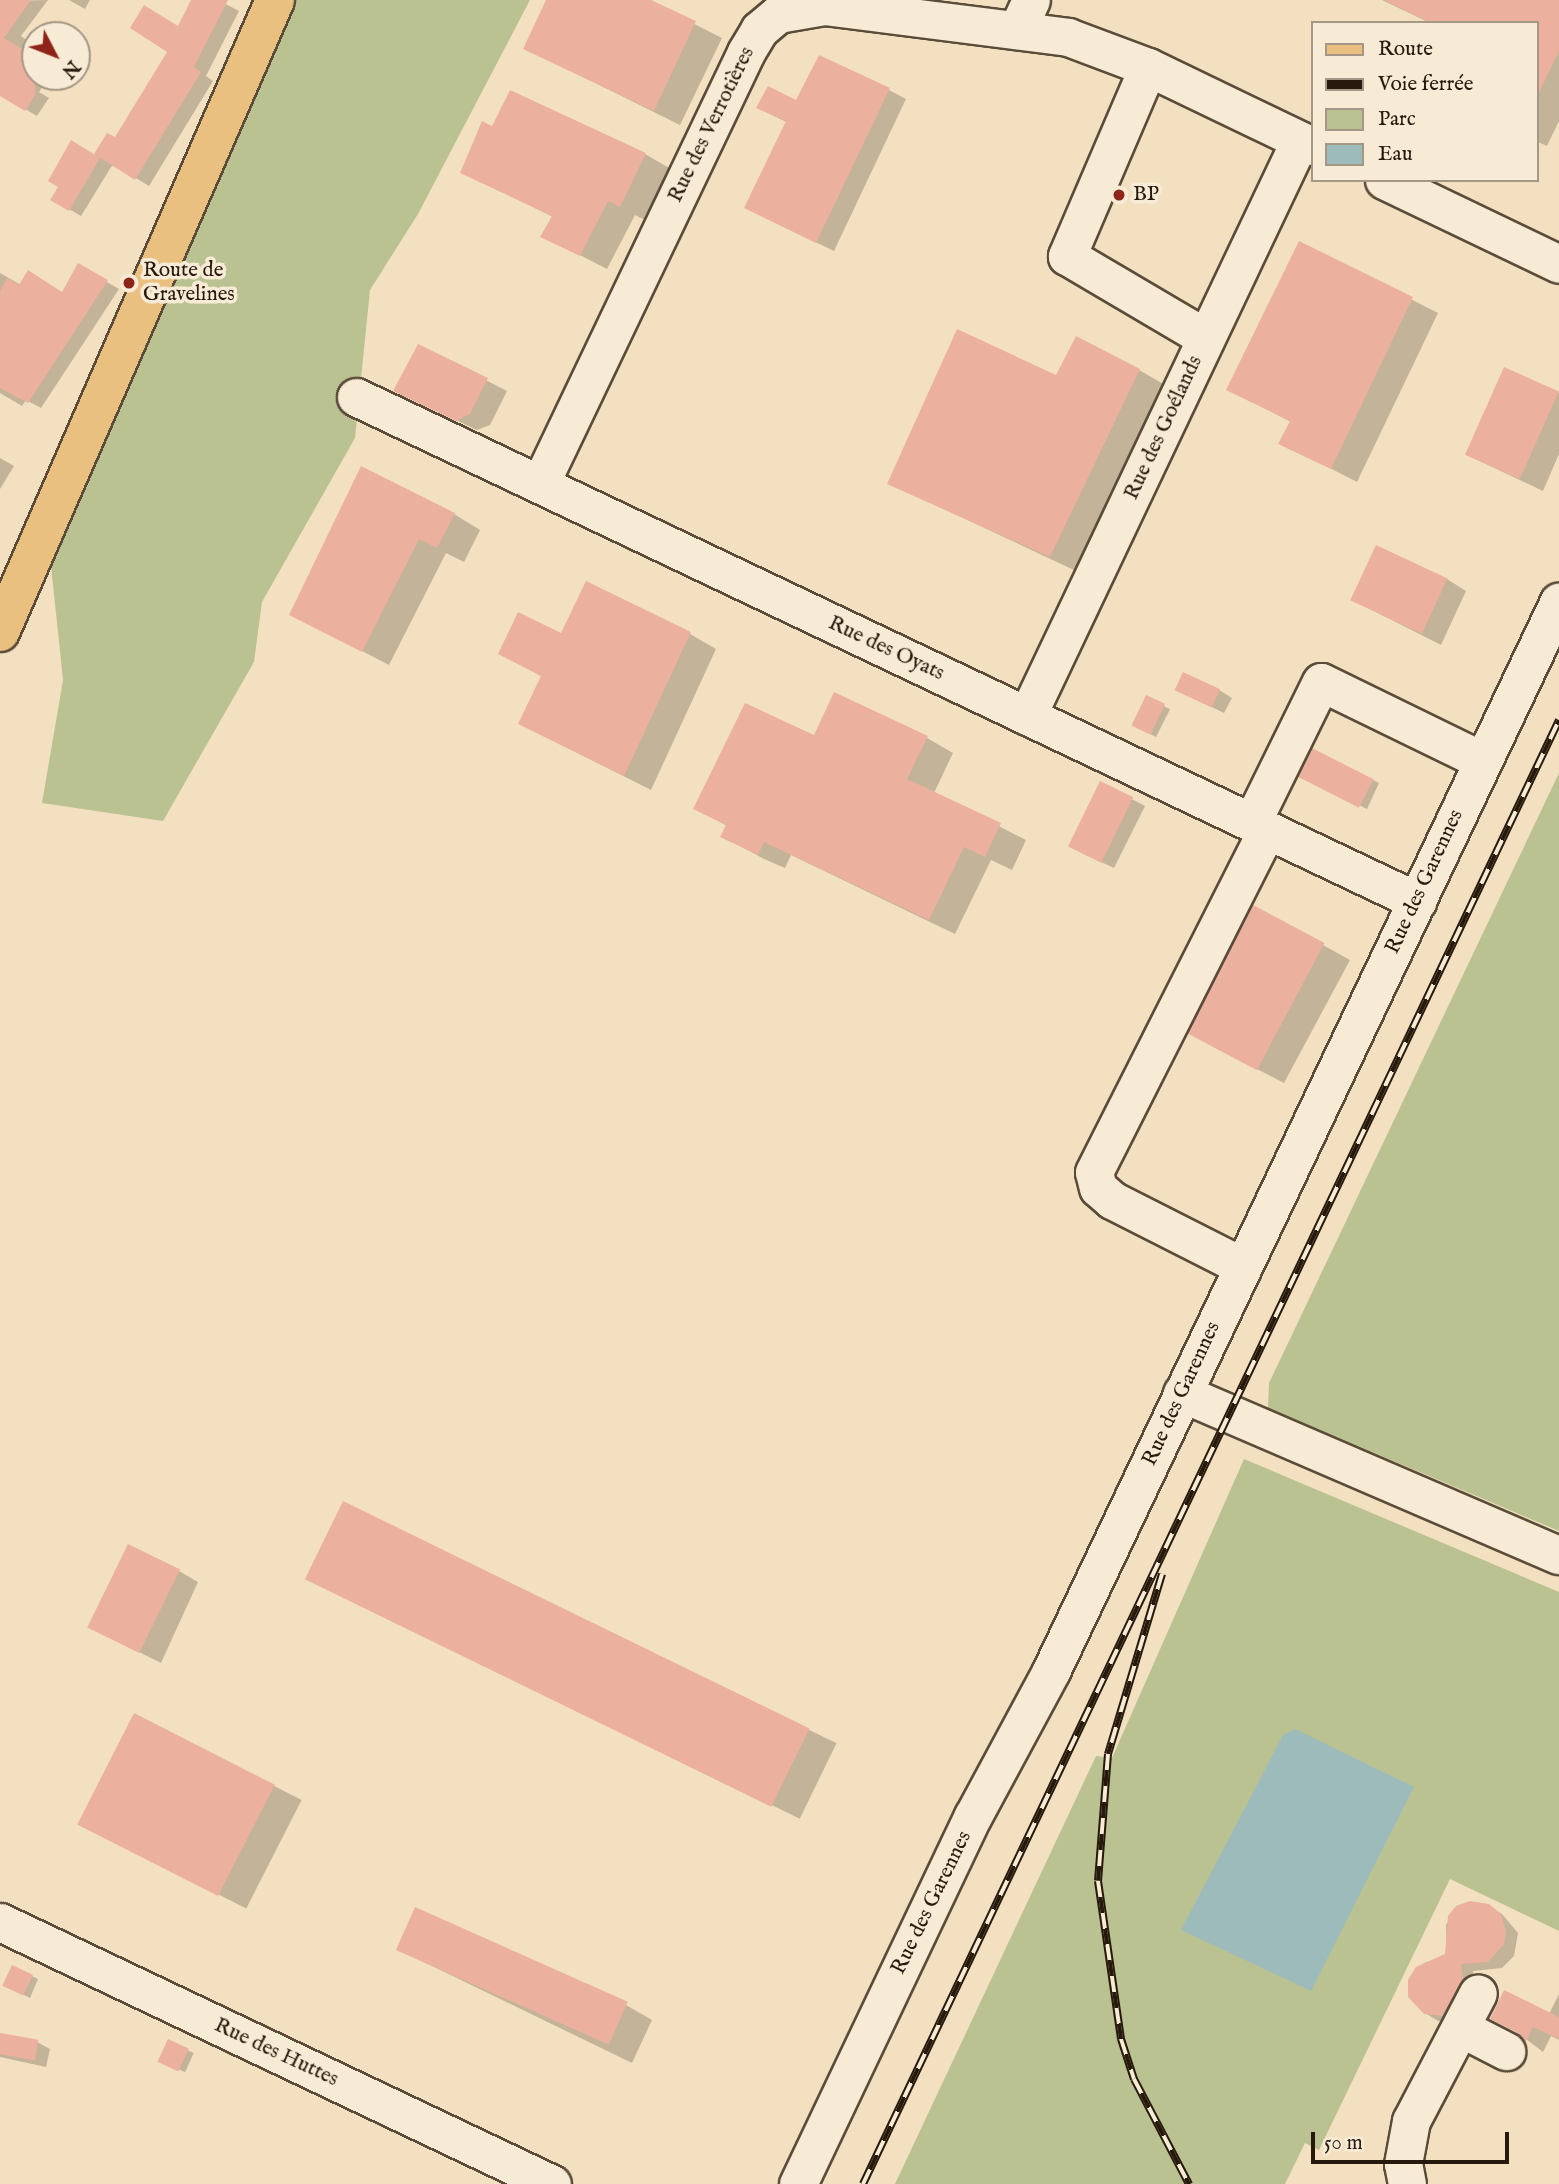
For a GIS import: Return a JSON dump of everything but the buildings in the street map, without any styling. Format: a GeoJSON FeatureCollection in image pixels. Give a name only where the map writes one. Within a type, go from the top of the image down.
{"type":"FeatureCollection","features":[{"type":"Feature","properties":{"kind":"main road"},"geometry":{"type":"LineString","coordinates":[[0,632],[275,0]]}},
{"type":"Feature","properties":{"kind":"street","name":"Rue des Verrotières"},"geometry":{"type":"LineString","coordinates":[[540,484],[746,52],[768,21],[794,8],[824,6],[1024,15],[1148,67],[1306,143]]}},
{"type":"Feature","properties":{"kind":"street"},"geometry":{"type":"LineString","coordinates":[[1148,67],[1067,256],[1206,338]]}},
{"type":"Feature","properties":{"kind":"street","name":"Rue des Goélands"},"geometry":{"type":"LineString","coordinates":[[1027,716],[1206,338],[1306,143]]}},
{"type":"Feature","properties":{"kind":"street"},"geometry":{"type":"LineString","coordinates":[[1388,182],[1559,264]]}},
{"type":"Feature","properties":{"kind":"street","name":"Rue des Oyats"},"geometry":{"type":"LineString","coordinates":[[356,397],[1417,901]]}},
{"type":"Feature","properties":{"kind":"street","name":"Rue des Garennes"},"geometry":{"type":"LineString","coordinates":[[798,2184],[973,1816],[1051,1671],[1559,601]]}},
{"type":"Feature","properties":{"kind":"street"},"geometry":{"type":"LineString","coordinates":[[1242,1266],[1112,1200],[1098,1188],[1094,1172],[1259,826],[1321,682],[1483,761]]}},
{"type":"Feature","properties":{"kind":"street"},"geometry":{"type":"LineString","coordinates":[[1182,1393],[1559,1555]]}},
{"type":"Feature","properties":{"kind":"street","name":"Rue des Huttes"},"geometry":{"type":"LineString","coordinates":[[0,1922],[552,2184]]}},
{"type":"Feature","properties":{"kind":"street"},"geometry":{"type":"LineString","coordinates":[[1407,2184],[1403,2164],[1411,2121],[1478,1993]]}},
{"type":"Feature","properties":{"kind":"street"},"geometry":{"type":"LineString","coordinates":[[1461,2028],[1506,2051]]}},
{"type":"Feature","properties":{"kind":"green space"},"geometry":{"type":"Polygon","coordinates":[[[291,0],[530,0],[418,214],[370,290],[355,438],[262,602],[254,662],[163,821],[42,803],[63,680],[50,556],[291,0]]]}},
{"type":"Feature","properties":{"kind":"green space"},"geometry":{"type":"Polygon","coordinates":[[[1559,773],[1559,1531],[1268,1408],[1269,1383],[1559,773]]]}},
{"type":"Feature","properties":{"kind":"green space"},"geometry":{"type":"Polygon","coordinates":[[[1244,1459],[1559,1592],[1559,1931],[1450,1879],[1319,2150],[1305,2143],[1285,2184],[895,2184],[1096,1756],[1112,1758],[1244,1459]]]}},
{"type":"Feature","properties":{"kind":"water"},"geometry":{"type":"Polygon","coordinates":[[[1295,1729],[1414,1787],[1311,1991],[1181,1930],[1283,1735],[1295,1729]]]}},
{"type":"Feature","properties":{"kind":"railway"},"geometry":{"type":"LineString","coordinates":[[863,2184],[1559,720]]}},
{"type":"Feature","properties":{"kind":"railway"},"geometry":{"type":"LineString","coordinates":[[1162,1574],[1108,1754],[1098,1881],[1121,2039],[1134,2079],[1189,2184]]}},
{"type":"Feature","properties":{"kind":"place","name":"BP"},"geometry":{"type":"Point","coordinates":[1119,195]}},
{"type":"Feature","properties":{"kind":"place","name":"Route de Gravelines"},"geometry":{"type":"Point","coordinates":[129,283]}}]}
